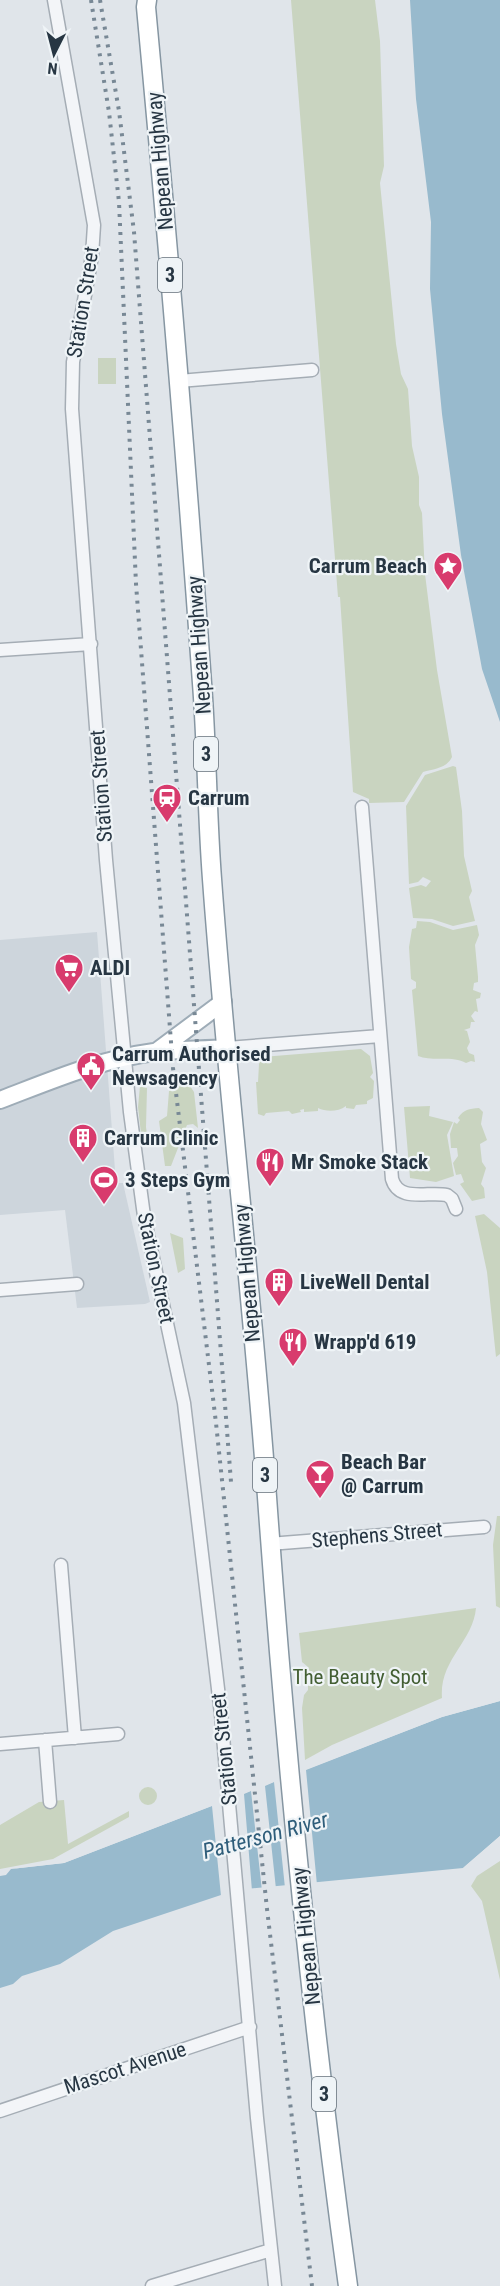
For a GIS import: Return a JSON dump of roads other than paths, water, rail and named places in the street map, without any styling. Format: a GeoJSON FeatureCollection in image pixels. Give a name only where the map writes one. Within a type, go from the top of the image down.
{"type":"FeatureCollection","features":[{"type":"Feature","properties":{"kind":"highway","name":"Nepean Highway"},"geometry":{"type":"LineString","coordinates":[[145,2],[179,381],[203,686],[212,877],[250,1291],[286,1749],[302,1905],[348,2286]]}},
{"type":"Feature","properties":{"kind":"main road"},"geometry":{"type":"LineString","coordinates":[[155,1052],[223,1002]]}},
{"type":"Feature","properties":{"kind":"main road"},"geometry":{"type":"LineString","coordinates":[[0,1100],[92,1067],[125,1058],[155,1052],[227,1048]]}},
{"type":"Feature","properties":{"kind":"street","name":"Station Street"},"geometry":{"type":"LineString","coordinates":[[54,0],[94,225],[92,256],[74,362],[72,388],[106,860],[130,1112],[144,1216],[184,1403],[226,1765],[275,2286]]}},
{"type":"Feature","properties":{"kind":"street"},"geometry":{"type":"LineString","coordinates":[[179,381],[312,370]]}},
{"type":"Feature","properties":{"kind":"street"},"geometry":{"type":"LineString","coordinates":[[0,650],[91,644]]}},
{"type":"Feature","properties":{"kind":"street"},"geometry":{"type":"LineString","coordinates":[[362,807],[392,1179],[399,1191],[408,1195],[447,1195],[452,1199],[456,1209]]}},
{"type":"Feature","properties":{"kind":"street"},"geometry":{"type":"LineString","coordinates":[[227,1048],[380,1036]]}},
{"type":"Feature","properties":{"kind":"street"},"geometry":{"type":"LineString","coordinates":[[0,1290],[77,1284]]}},
{"type":"Feature","properties":{"kind":"street","name":"Stephens Street"},"geometry":{"type":"LineString","coordinates":[[269,1544],[484,1527]]}},
{"type":"Feature","properties":{"kind":"street"},"geometry":{"type":"LineString","coordinates":[[61,1565],[75,1738]]}},
{"type":"Feature","properties":{"kind":"street"},"geometry":{"type":"LineString","coordinates":[[0,1744],[118,1734]]}},
{"type":"Feature","properties":{"kind":"street"},"geometry":{"type":"LineString","coordinates":[[45,1740],[50,1802]]}},
{"type":"Feature","properties":{"kind":"street","name":"Mascot Avenue"},"geometry":{"type":"LineString","coordinates":[[0,2111],[250,2027]]}},
{"type":"Feature","properties":{"kind":"street"},"geometry":{"type":"LineString","coordinates":[[152,2286],[271,2250]]}},
{"type":"Feature","properties":{"kind":"water"},"geometry":{"type":"Polygon","coordinates":[[[410,0],[500,0],[500,722],[482,669],[461,555],[442,414],[430,289],[431,222],[416,99],[410,0]]]}},
{"type":"Feature","properties":{"kind":"water","name":"Patterson River"},"geometry":{"type":"Polygon","coordinates":[[[500,1701],[500,1836],[463,1868],[236,1890],[113,1931],[60,1964],[22,1976],[13,1984],[0,1988],[0,1876],[6,1875],[11,1869],[64,1863],[442,1717],[500,1701]]]}},
{"type":"Feature","properties":{"kind":"railway"},"geometry":{"type":"LineString","coordinates":[[91,0],[109,112],[119,202],[136,584],[173,1068],[216,1423],[267,1909],[312,2286]]}},
{"type":"Feature","properties":{"kind":"railway"},"geometry":{"type":"LineString","coordinates":[[100,0],[119,111],[134,232],[231,1482]]}},
{"type":"Feature","properties":{"kind":"place","name":"Carrum Beach"},"geometry":{"type":"Point","coordinates":[448,592]}},
{"type":"Feature","properties":{"kind":"place","name":"Carrum"},"geometry":{"type":"Point","coordinates":[167,824]}},
{"type":"Feature","properties":{"kind":"place","name":"ALDI"},"geometry":{"type":"Point","coordinates":[69,994]}},
{"type":"Feature","properties":{"kind":"place","name":"Carrum Authorised Newsagency"},"geometry":{"type":"Point","coordinates":[91,1092]}},
{"type":"Feature","properties":{"kind":"place","name":"Carrum Clinic"},"geometry":{"type":"Point","coordinates":[83,1164]}},
{"type":"Feature","properties":{"kind":"place","name":"Mr Smoke Stack"},"geometry":{"type":"Point","coordinates":[270,1188]}},
{"type":"Feature","properties":{"kind":"place","name":"3 Steps Gym"},"geometry":{"type":"Point","coordinates":[104,1206]}},
{"type":"Feature","properties":{"kind":"place","name":"LiveWell Dental"},"geometry":{"type":"Point","coordinates":[279,1308]}},
{"type":"Feature","properties":{"kind":"place","name":"Wrapp'd 619"},"geometry":{"type":"Point","coordinates":[293,1368]}},
{"type":"Feature","properties":{"kind":"place","name":"Beach Bar @ Carrum"},"geometry":{"type":"Point","coordinates":[320,1500]}},
{"type":"Feature","properties":{"kind":"park label","name":"The Beauty Spot"},"geometry":{"type":"Point","coordinates":[360,1677]}}]}
